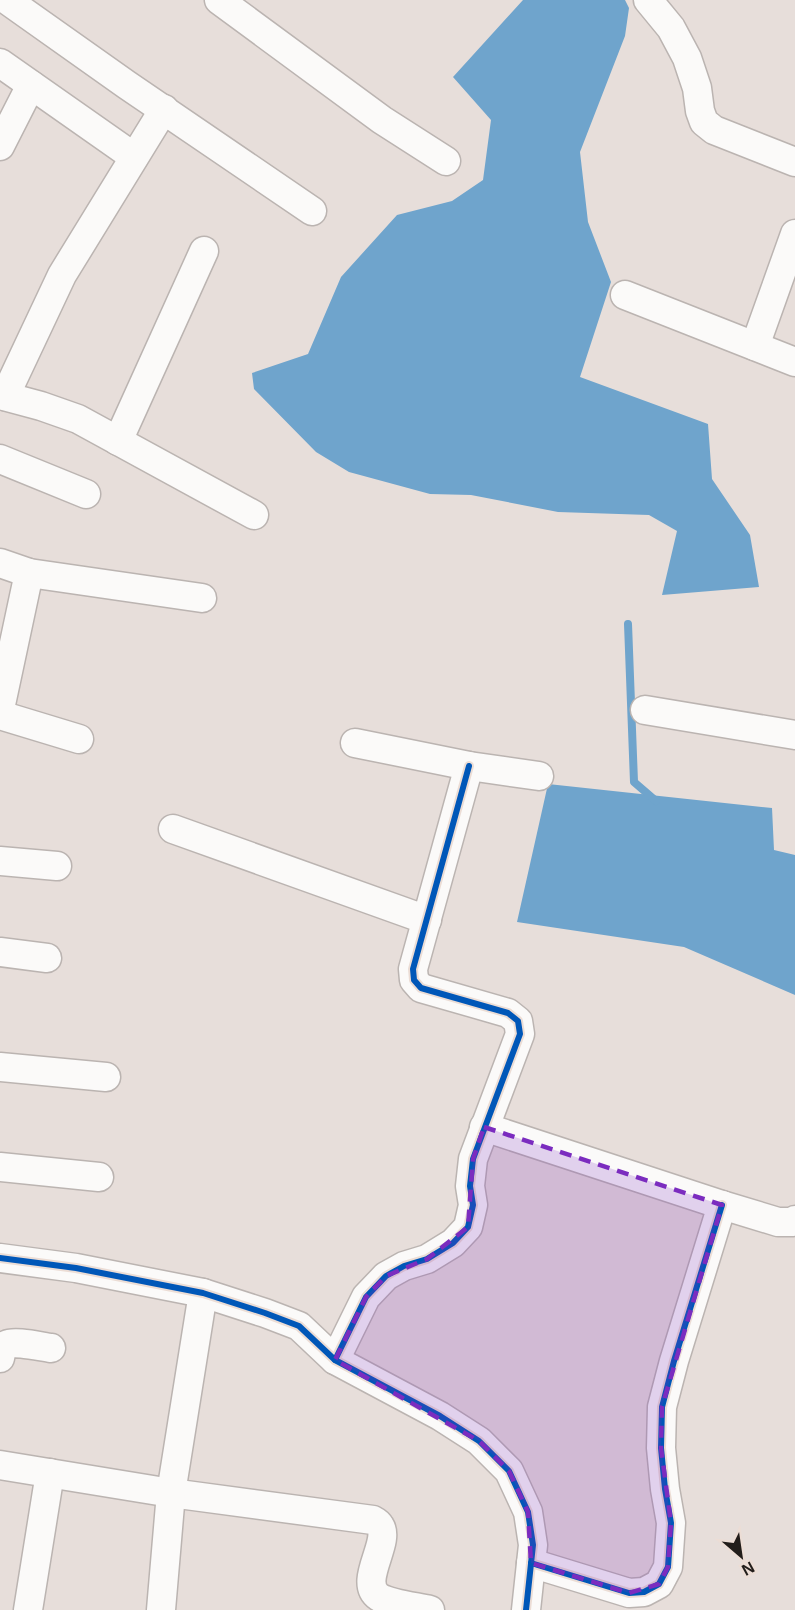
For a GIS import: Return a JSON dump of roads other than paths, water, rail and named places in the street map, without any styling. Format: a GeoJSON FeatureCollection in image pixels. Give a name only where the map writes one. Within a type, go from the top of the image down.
{"type":"FeatureCollection","features":[{"type":"Feature","properties":{"kind":"street"},"geometry":{"type":"LineString","coordinates":[[7,0],[312,211]]}},
{"type":"Feature","properties":{"kind":"street"},"geometry":{"type":"LineString","coordinates":[[219,0],[382,120],[446,160]]}},
{"type":"Feature","properties":{"kind":"street"},"geometry":{"type":"LineString","coordinates":[[648,0],[671,28],[687,57],[704,122],[714,130],[795,162]]}},
{"type":"Feature","properties":{"kind":"street"},"geometry":{"type":"LineString","coordinates":[[0,63],[134,157]]}},
{"type":"Feature","properties":{"kind":"street"},"geometry":{"type":"LineString","coordinates":[[0,146],[31,85]]}},
{"type":"Feature","properties":{"kind":"street"},"geometry":{"type":"LineString","coordinates":[[164,109],[62,275],[3,396],[78,419],[254,515]]}},
{"type":"Feature","properties":{"kind":"street"},"geometry":{"type":"LineString","coordinates":[[755,346],[795,234]]}},
{"type":"Feature","properties":{"kind":"street"},"geometry":{"type":"LineString","coordinates":[[118,441],[204,251]]}},
{"type":"Feature","properties":{"kind":"street"},"geometry":{"type":"LineString","coordinates":[[626,295],[795,362]]}},
{"type":"Feature","properties":{"kind":"street"},"geometry":{"type":"LineString","coordinates":[[0,459],[86,494]]}},
{"type":"Feature","properties":{"kind":"street"},"geometry":{"type":"LineString","coordinates":[[0,563],[29,573],[202,598]]}},
{"type":"Feature","properties":{"kind":"street"},"geometry":{"type":"LineString","coordinates":[[0,708],[29,573]]}},
{"type":"Feature","properties":{"kind":"street"},"geometry":{"type":"LineString","coordinates":[[645,710],[795,735]]}},
{"type":"Feature","properties":{"kind":"street"},"geometry":{"type":"LineString","coordinates":[[0,716],[79,739]]}},
{"type":"Feature","properties":{"kind":"street"},"geometry":{"type":"LineString","coordinates":[[355,743],[469,766],[539,776]]}},
{"type":"Feature","properties":{"kind":"street"},"geometry":{"type":"LineString","coordinates":[[335,1360],[366,1298],[386,1276],[404,1266],[427,1259],[453,1243],[468,1227],[473,1205],[470,1186],[472,1158],[520,1034],[518,1021],[508,1013],[421,988],[414,980],[413,969],[469,766]]}},
{"type":"Feature","properties":{"kind":"street"},"geometry":{"type":"LineString","coordinates":[[173,829],[427,921]]}},
{"type":"Feature","properties":{"kind":"street"},"geometry":{"type":"LineString","coordinates":[[0,861],[57,866]]}},
{"type":"Feature","properties":{"kind":"street"},"geometry":{"type":"LineString","coordinates":[[0,952],[47,958]]}},
{"type":"Feature","properties":{"kind":"street"},"geometry":{"type":"LineString","coordinates":[[0,1067],[106,1077]]}},
{"type":"Feature","properties":{"kind":"street"},"geometry":{"type":"LineString","coordinates":[[484,1126],[778,1222],[795,1220]]}},
{"type":"Feature","properties":{"kind":"street"},"geometry":{"type":"LineString","coordinates":[[0,1167],[99,1177]]}},
{"type":"Feature","properties":{"kind":"street"},"geometry":{"type":"LineString","coordinates":[[531,1563],[629,1593],[644,1592],[659,1584],[668,1568],[671,1523],[661,1448],[662,1407],[722,1205]]}},
{"type":"Feature","properties":{"kind":"street"},"geometry":{"type":"LineString","coordinates":[[0,1258],[76,1268],[203,1293],[265,1313],[299,1326],[335,1360],[469,1434],[509,1471],[528,1512],[533,1545],[526,1610]]}},
{"type":"Feature","properties":{"kind":"street"},"geometry":{"type":"LineString","coordinates":[[161,1610],[171,1493],[203,1293]]}},
{"type":"Feature","properties":{"kind":"street"},"geometry":{"type":"LineString","coordinates":[[0,1358],[1,1351],[6,1345],[12,1343],[51,1348]]}},
{"type":"Feature","properties":{"kind":"street"},"geometry":{"type":"LineString","coordinates":[[0,1465],[171,1493],[373,1520],[380,1525],[383,1534],[371,1582],[373,1591],[388,1601],[430,1610]]}},
{"type":"Feature","properties":{"kind":"street"},"geometry":{"type":"LineString","coordinates":[[28,1610],[50,1473]]}},
{"type":"Feature","properties":{"kind":"water"},"geometry":{"type":"Polygon","coordinates":[[[523,0],[625,0],[629,8],[625,36],[580,152],[588,222],[611,282],[580,377],[708,424],[712,479],[750,535],[759,587],[662,595],[677,531],[649,515],[558,512],[471,495],[430,494],[349,472],[316,452],[254,389],[252,373],[308,354],[341,277],[397,215],[452,201],[483,180],[491,120],[453,77],[523,0]]]}},
{"type":"Feature","properties":{"kind":"water"},"geometry":{"type":"Polygon","coordinates":[[[548,784],[772,808],[774,850],[795,855],[795,995],[684,947],[517,922],[548,784]]]}},
{"type":"Feature","properties":{"kind":"waterway"},"geometry":{"type":"LineString","coordinates":[[628,624],[634,782],[656,801]]}}]}
